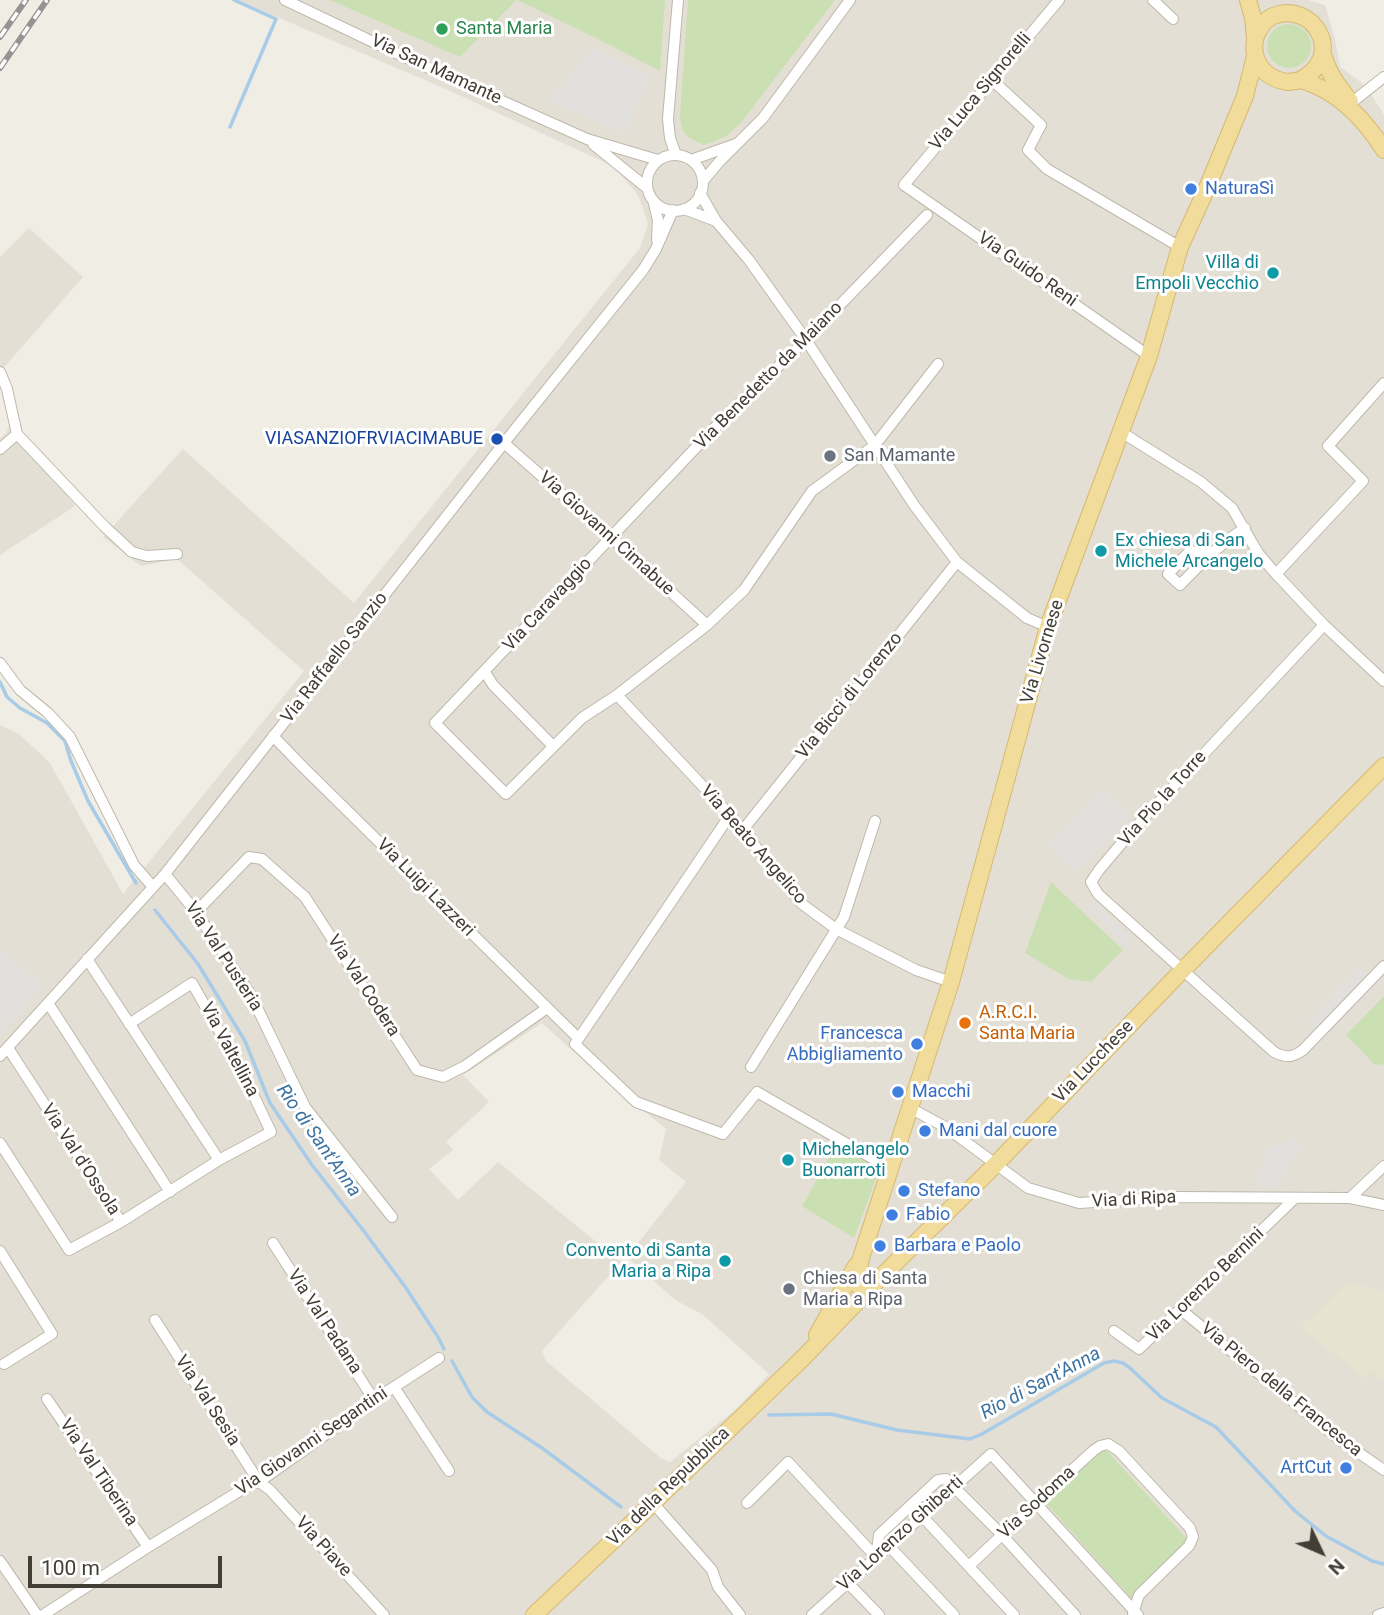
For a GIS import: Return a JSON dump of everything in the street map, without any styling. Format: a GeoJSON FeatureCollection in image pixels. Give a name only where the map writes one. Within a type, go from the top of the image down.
{"type":"FeatureCollection","features":[{"type":"Feature","properties":{"kind":"main road","name":"Via Livornese"},"geometry":{"type":"LineString","coordinates":[[880,1278],[864,1286],[858,1285],[861,1258],[951,982],[1048,627],[1149,356],[1180,247],[1245,96],[1255,56],[1253,18],[1248,0]]}},
{"type":"Feature","properties":{"kind":"main road"},"geometry":{"type":"LineString","coordinates":[[1270,0],[1314,23],[1320,33],[1326,67],[1332,79],[1384,150]]}},
{"type":"Feature","properties":{"kind":"main road"},"geometry":{"type":"LineString","coordinates":[[1255,38],[1259,29],[1275,15],[1295,13]]}},
{"type":"Feature","properties":{"kind":"main road"},"geometry":{"type":"LineString","coordinates":[[1255,56],[1267,75],[1289,82],[1300,80],[1315,70],[1323,54]]}},
{"type":"Feature","properties":{"kind":"main road"},"geometry":{"type":"LineString","coordinates":[[1300,80],[1341,99],[1354,109]]}},
{"type":"Feature","properties":{"kind":"main road","name":"Via Lucchese"},"geometry":{"type":"LineString","coordinates":[[803,1358],[880,1278],[996,1165],[1384,766]]}},
{"type":"Feature","properties":{"kind":"main road","name":"Via Livornese"},"geometry":{"type":"LineString","coordinates":[[803,1358],[861,1258]]}},
{"type":"Feature","properties":{"kind":"main road","name":"Via della Repubblica"},"geometry":{"type":"LineString","coordinates":[[534,1615],[803,1358]]}},
{"type":"Feature","properties":{"kind":"street","name":"Via San Mamante"},"geometry":{"type":"LineString","coordinates":[[285,0],[587,139],[658,160]]}},
{"type":"Feature","properties":{"kind":"street"},"geometry":{"type":"LineString","coordinates":[[676,155],[670,138],[668,119],[678,0]]}},
{"type":"Feature","properties":{"kind":"street"},"geometry":{"type":"LineString","coordinates":[[702,181],[774,105],[850,0]]}},
{"type":"Feature","properties":{"kind":"street","name":"Via Luca Signorelli"},"geometry":{"type":"LineString","coordinates":[[904,185],[1059,0]]}},
{"type":"Feature","properties":{"kind":"street"},"geometry":{"type":"LineString","coordinates":[[1153,0],[1173,19]]}},
{"type":"Feature","properties":{"kind":"street"},"geometry":{"type":"LineString","coordinates":[[1354,109],[1384,77]]}},
{"type":"Feature","properties":{"kind":"street"},"geometry":{"type":"LineString","coordinates":[[992,80],[1041,125],[1028,150],[1047,169],[1180,247]]}},
{"type":"Feature","properties":{"kind":"street","name":"Via San Mamante"},"geometry":{"type":"LineString","coordinates":[[587,139],[648,188]]}},
{"type":"Feature","properties":{"kind":"street"},"geometry":{"type":"LineString","coordinates":[[691,160],[739,143]]}},
{"type":"Feature","properties":{"kind":"street"},"geometry":{"type":"LineString","coordinates":[[656,249],[658,220],[648,188],[648,174],[658,160],[676,155],[691,160],[697,166],[702,181],[695,201],[679,210]]}},
{"type":"Feature","properties":{"kind":"street","name":"Via Guido Reni"},"geometry":{"type":"LineString","coordinates":[[904,185],[1149,356]]}},
{"type":"Feature","properties":{"kind":"street"},"geometry":{"type":"LineString","coordinates":[[700,193],[716,221],[749,260],[806,340],[914,505],[957,562],[1027,618],[1048,627]]}},
{"type":"Feature","properties":{"kind":"street"},"geometry":{"type":"LineString","coordinates":[[653,200],[658,205],[716,221]]}},
{"type":"Feature","properties":{"kind":"street","name":"Via Raffaello Sanzio"},"geometry":{"type":"LineString","coordinates":[[4,1052],[165,874],[643,270],[679,210]]}},
{"type":"Feature","properties":{"kind":"street","name":"Via Benedetto da Maiano"},"geometry":{"type":"LineString","coordinates":[[612,538],[723,419],[806,340],[928,215]]}},
{"type":"Feature","properties":{"kind":"street"},"geometry":{"type":"LineString","coordinates":[[485,672],[493,685],[553,746],[582,718],[617,695],[706,625],[744,590],[812,491],[875,445],[938,364]]}},
{"type":"Feature","properties":{"kind":"street"},"geometry":{"type":"LineString","coordinates":[[0,372],[7,389],[17,434],[104,526],[132,552],[147,556],[177,554]]}},
{"type":"Feature","properties":{"kind":"street"},"geometry":{"type":"LineString","coordinates":[[1276,574],[1363,481],[1328,446],[1384,383]]}},
{"type":"Feature","properties":{"kind":"street"},"geometry":{"type":"LineString","coordinates":[[1121,432],[1201,482],[1232,508],[1258,553],[1276,574],[1324,625],[1384,681]]}},
{"type":"Feature","properties":{"kind":"street"},"geometry":{"type":"LineString","coordinates":[[0,450],[17,434]]}},
{"type":"Feature","properties":{"kind":"street","name":"Via Giovanni Cimabue"},"geometry":{"type":"LineString","coordinates":[[504,443],[706,625]]}},
{"type":"Feature","properties":{"kind":"street"},"geometry":{"type":"LineString","coordinates":[[1209,554],[1245,528]]}},
{"type":"Feature","properties":{"kind":"street","name":"Via Caravaggio"},"geometry":{"type":"LineString","coordinates":[[553,746],[506,794],[435,723],[612,538]]}},
{"type":"Feature","properties":{"kind":"street","name":"Via Bicci di Lorenzo"},"geometry":{"type":"LineString","coordinates":[[742,831],[957,562]]}},
{"type":"Feature","properties":{"kind":"street","name":"Via Pio la Torre"},"geometry":{"type":"LineString","coordinates":[[1324,625],[1132,831],[1091,882],[1098,894],[1274,1052],[1287,1058],[1303,1050],[1384,966]]}},
{"type":"Feature","properties":{"kind":"street"},"geometry":{"type":"LineString","coordinates":[[0,663],[20,690],[48,713],[70,737],[134,865],[153,887]]}},
{"type":"Feature","properties":{"kind":"street","name":"Via Beato Angelico"},"geometry":{"type":"LineString","coordinates":[[617,695],[730,815],[802,904],[836,929],[916,970],[951,982]]}},
{"type":"Feature","properties":{"kind":"street","name":"Via Luigi Lazzeri"},"geometry":{"type":"LineString","coordinates":[[273,736],[547,1008],[636,1102],[723,1134],[757,1093],[891,1169]]}},
{"type":"Feature","properties":{"kind":"street"},"geometry":{"type":"LineString","coordinates":[[577,1041],[730,815]]}},
{"type":"Feature","properties":{"kind":"street"},"geometry":{"type":"LineString","coordinates":[[751,1067],[844,916],[875,821]]}},
{"type":"Feature","properties":{"kind":"street","name":"Via Val Codera"},"geometry":{"type":"LineString","coordinates":[[196,912],[249,857],[262,859],[305,897],[417,1070],[443,1076],[465,1066],[547,1008]]}},
{"type":"Feature","properties":{"kind":"street","name":"Via Val Pusteria"},"geometry":{"type":"LineString","coordinates":[[165,874],[196,912],[251,995],[305,1107],[393,1217]]}},
{"type":"Feature","properties":{"kind":"street"},"geometry":{"type":"LineString","coordinates":[[88,959],[219,1160]]}},
{"type":"Feature","properties":{"kind":"street","name":"Via Valtellina"},"geometry":{"type":"LineString","coordinates":[[121,1222],[219,1160],[271,1132],[242,1071],[192,983],[129,1024]]}},
{"type":"Feature","properties":{"kind":"street"},"geometry":{"type":"LineString","coordinates":[[48,1003],[170,1192]]}},
{"type":"Feature","properties":{"kind":"street","name":"Via Val d'Ossola"},"geometry":{"type":"LineString","coordinates":[[0,1143],[69,1250],[121,1222],[4,1052]]}},
{"type":"Feature","properties":{"kind":"street","name":"Via di Ripa"},"geometry":{"type":"LineString","coordinates":[[910,1108],[947,1128],[1028,1188],[1079,1203],[1176,1197],[1350,1198],[1384,1205]]}},
{"type":"Feature","properties":{"kind":"street"},"geometry":{"type":"LineString","coordinates":[[1350,1198],[1384,1166]]}},
{"type":"Feature","properties":{"kind":"street","name":"Via Lorenzo Bernini"},"geometry":{"type":"LineString","coordinates":[[1114,1331],[1139,1349],[1294,1199]]}},
{"type":"Feature","properties":{"kind":"street","name":"Via Val Padana"},"geometry":{"type":"LineString","coordinates":[[273,1243],[374,1400]]}},
{"type":"Feature","properties":{"kind":"street"},"geometry":{"type":"LineString","coordinates":[[0,1251],[52,1334],[1,1363]]}},
{"type":"Feature","properties":{"kind":"street","name":"Via Piero della Francesca"},"geometry":{"type":"LineString","coordinates":[[1180,1309],[1340,1440],[1384,1470]]}},
{"type":"Feature","properties":{"kind":"street","name":"Via Val Sesia"},"geometry":{"type":"LineString","coordinates":[[155,1320],[258,1482]]}},
{"type":"Feature","properties":{"kind":"street","name":"Via Giovanni Segantini"},"geometry":{"type":"LineString","coordinates":[[43,1615],[148,1547],[258,1482],[439,1358]]}},
{"type":"Feature","properties":{"kind":"street"},"geometry":{"type":"LineString","coordinates":[[394,1387],[449,1471]]}},
{"type":"Feature","properties":{"kind":"street","name":"Via Val Tiberina"},"geometry":{"type":"LineString","coordinates":[[47,1399],[148,1547]]}},
{"type":"Feature","properties":{"kind":"street","name":"Via Sodoma"},"geometry":{"type":"LineString","coordinates":[[969,1566],[1093,1451],[1108,1444],[1119,1451],[1190,1528],[1193,1537],[1189,1546],[1139,1595],[1134,1613]]}},
{"type":"Feature","properties":{"kind":"street","name":"Via Lorenzo Ghiberti"},"geometry":{"type":"LineString","coordinates":[[812,1615],[991,1454],[1036,1503]]}},
{"type":"Feature","properties":{"kind":"street"},"geometry":{"type":"LineString","coordinates":[[747,1503],[788,1462],[876,1557]]}},
{"type":"Feature","properties":{"kind":"street"},"geometry":{"type":"LineString","coordinates":[[876,1557],[879,1535],[938,1480],[946,1479],[1002,1535],[1074,1615]]}},
{"type":"Feature","properties":{"kind":"street","name":"Via Piave"},"geometry":{"type":"LineString","coordinates":[[258,1482],[270,1490],[384,1615]]}},
{"type":"Feature","properties":{"kind":"street"},"geometry":{"type":"LineString","coordinates":[[653,1503],[712,1570],[718,1587],[740,1615]]}},
{"type":"Feature","properties":{"kind":"street"},"geometry":{"type":"LineString","coordinates":[[1036,1503],[1134,1613]]}},
{"type":"Feature","properties":{"kind":"street"},"geometry":{"type":"LineString","coordinates":[[922,1516],[1014,1615]]}},
{"type":"Feature","properties":{"kind":"street"},"geometry":{"type":"LineString","coordinates":[[889,1546],[954,1615]]}},
{"type":"Feature","properties":{"kind":"street"},"geometry":{"type":"LineString","coordinates":[[0,1561],[37,1615]]}},
{"type":"Feature","properties":{"kind":"street"},"geometry":{"type":"LineString","coordinates":[[848,1583],[879,1615]]}},
{"type":"Feature","properties":{"kind":"street"},"geometry":{"type":"LineString","coordinates":[[1378,1615],[1384,1613]]}},
{"type":"Feature","properties":{"kind":"shaded area"},"geometry":{"type":"Polygon","coordinates":[[[237,0],[1307,0],[1325,5],[1340,67],[1366,86],[1384,115],[1384,1615],[0,1615],[0,725],[19,734],[50,763],[123,894],[304,671],[177,559],[141,566],[103,537],[183,449],[354,603],[640,248],[648,224],[638,195],[613,166],[439,86],[237,0]],[[542,1023],[463,1075],[489,1102],[446,1142],[453,1150],[429,1169],[458,1200],[498,1162],[621,1262],[542,1351],[546,1361],[662,1459],[670,1462],[735,1410],[769,1374],[702,1314],[675,1300],[627,1257],[686,1182],[659,1160],[666,1129],[605,1080],[542,1023]]]}},
{"type":"Feature","properties":{"kind":"shaded area"},"geometry":{"type":"Polygon","coordinates":[[[593,48],[650,75],[625,133],[549,101],[593,48]]]}},
{"type":"Feature","properties":{"kind":"shaded area"},"geometry":{"type":"Polygon","coordinates":[[[29,228],[83,277],[0,372],[0,257],[29,228]]]}},
{"type":"Feature","properties":{"kind":"shaded area"},"geometry":{"type":"Polygon","coordinates":[[[13,419],[75,506],[0,555],[0,438],[6,433],[13,419]]]}},
{"type":"Feature","properties":{"kind":"shaded area"},"geometry":{"type":"Polygon","coordinates":[[[1102,789],[1130,816],[1076,872],[1048,845],[1102,789]]]}},
{"type":"Feature","properties":{"kind":"shaded area"},"geometry":{"type":"Polygon","coordinates":[[[1094,901],[1133,939],[1126,946],[1087,908],[1094,901]]]}},
{"type":"Feature","properties":{"kind":"shaded area"},"geometry":{"type":"Polygon","coordinates":[[[0,950],[44,984],[0,1036],[0,950]]]}},
{"type":"Feature","properties":{"kind":"shaded area"},"geometry":{"type":"Polygon","coordinates":[[[1361,966],[1368,973],[1314,1030],[1307,1023],[1361,966]]]}},
{"type":"Feature","properties":{"kind":"shaded area"},"geometry":{"type":"Polygon","coordinates":[[[1289,1137],[1301,1145],[1277,1187],[1256,1187],[1268,1147],[1281,1146],[1289,1137]]]}},
{"type":"Feature","properties":{"kind":"shaded area"},"geometry":{"type":"Polygon","coordinates":[[[1346,1283],[1384,1291],[1384,1380],[1371,1371],[1366,1379],[1300,1328],[1346,1283]]]}},
{"type":"Feature","properties":{"kind":"green space","name":"Santa Maria"},"geometry":{"type":"Polygon","coordinates":[[[330,0],[516,0],[460,57],[330,0]]]}},
{"type":"Feature","properties":{"kind":"green space","name":"Santa Maria"},"geometry":{"type":"Polygon","coordinates":[[[517,0],[665,0],[660,71],[596,38],[517,0]]]}},
{"type":"Feature","properties":{"kind":"green space"},"geometry":{"type":"Polygon","coordinates":[[[688,0],[835,0],[740,124],[725,137],[704,145],[686,134],[680,115],[688,0]]]}},
{"type":"Feature","properties":{"kind":"green space"},"geometry":{"type":"Polygon","coordinates":[[[1289,24],[1298,25],[1305,30],[1310,37],[1310,55],[1305,62],[1298,67],[1289,68],[1280,67],[1273,62],[1268,55],[1267,46],[1268,37],[1273,30],[1280,25],[1289,24]]]}},
{"type":"Feature","properties":{"kind":"green space"},"geometry":{"type":"Polygon","coordinates":[[[1051,882],[1123,950],[1091,982],[1069,979],[1025,953],[1051,882]]]}},
{"type":"Feature","properties":{"kind":"green space"},"geometry":{"type":"Polygon","coordinates":[[[1384,996],[1384,1065],[1374,1064],[1346,1035],[1384,996]]]}},
{"type":"Feature","properties":{"kind":"green space"},"geometry":{"type":"Polygon","coordinates":[[[836,1145],[880,1168],[854,1238],[802,1206],[836,1145]]]}},
{"type":"Feature","properties":{"kind":"green space"},"geometry":{"type":"Polygon","coordinates":[[[1106,1450],[1189,1541],[1131,1598],[1045,1502],[1099,1452],[1106,1450]]]}},
{"type":"Feature","properties":{"kind":"waterway"},"geometry":{"type":"LineString","coordinates":[[230,127],[276,19],[234,0]]}},
{"type":"Feature","properties":{"kind":"waterway","name":"Rio di Sant'Anna"},"geometry":{"type":"LineString","coordinates":[[0,682],[7,697],[20,708],[47,723],[65,741],[88,801],[136,883]]}},
{"type":"Feature","properties":{"kind":"waterway","name":"Rio di Sant'Anna"},"geometry":{"type":"LineString","coordinates":[[155,910],[198,964],[245,1041],[270,1103],[312,1165],[406,1288],[444,1349]]}},
{"type":"Feature","properties":{"kind":"waterway","name":"Rio di Sant'Anna"},"geometry":{"type":"LineString","coordinates":[[452,1361],[472,1397],[487,1412],[542,1448],[621,1507]]}},
{"type":"Feature","properties":{"kind":"waterway","name":"Rio di Sant'Anna"},"geometry":{"type":"LineString","coordinates":[[769,1415],[831,1414],[897,1430],[970,1439],[1104,1363],[1123,1363],[1162,1398],[1216,1427],[1295,1511],[1326,1536],[1372,1561],[1384,1564]]}},
{"type":"Feature","properties":{"kind":"railway"},"geometry":{"type":"LineString","coordinates":[[0,37],[26,0]]}},
{"type":"Feature","properties":{"kind":"railway"},"geometry":{"type":"LineString","coordinates":[[0,68],[47,0]]}},
{"type":"Feature","properties":{"kind":"place","name":"Santa Maria"},"geometry":{"type":"Point","coordinates":[442,29]}},
{"type":"Feature","properties":{"kind":"place","name":"NaturaSì"},"geometry":{"type":"Point","coordinates":[1191,189]}},
{"type":"Feature","properties":{"kind":"place","name":"Villa di Empoli Vecchio"},"geometry":{"type":"Point","coordinates":[1273,273]}},
{"type":"Feature","properties":{"kind":"place","name":"VIASANZIOFRVIACIMABUE"},"geometry":{"type":"Point","coordinates":[497,439]}},
{"type":"Feature","properties":{"kind":"place","name":"San Mamante"},"geometry":{"type":"Point","coordinates":[830,456]}},
{"type":"Feature","properties":{"kind":"place","name":"Ex chiesa di San Michele Arcangelo"},"geometry":{"type":"Point","coordinates":[1101,551]}},
{"type":"Feature","properties":{"kind":"place","name":"A.R.C.I. Santa Maria"},"geometry":{"type":"Point","coordinates":[965,1023]}},
{"type":"Feature","properties":{"kind":"place","name":"Francesca Abbigliamento"},"geometry":{"type":"Point","coordinates":[917,1044]}},
{"type":"Feature","properties":{"kind":"place","name":"Macchi"},"geometry":{"type":"Point","coordinates":[898,1092]}},
{"type":"Feature","properties":{"kind":"place","name":"Mani dal cuore"},"geometry":{"type":"Point","coordinates":[925,1131]}},
{"type":"Feature","properties":{"kind":"place","name":"Michelangelo Buonarroti"},"geometry":{"type":"Point","coordinates":[788,1160]}},
{"type":"Feature","properties":{"kind":"place","name":"Stefano"},"geometry":{"type":"Point","coordinates":[904,1191]}},
{"type":"Feature","properties":{"kind":"place","name":"Fabio"},"geometry":{"type":"Point","coordinates":[892,1215]}},
{"type":"Feature","properties":{"kind":"place","name":"Barbara e Paolo"},"geometry":{"type":"Point","coordinates":[880,1246]}},
{"type":"Feature","properties":{"kind":"place","name":"Convento di Santa Maria a Ripa"},"geometry":{"type":"Point","coordinates":[725,1261]}},
{"type":"Feature","properties":{"kind":"place","name":"Chiesa di Santa Maria a Ripa"},"geometry":{"type":"Point","coordinates":[789,1289]}},
{"type":"Feature","properties":{"kind":"place","name":"ArtCut"},"geometry":{"type":"Point","coordinates":[1346,1468]}}]}
